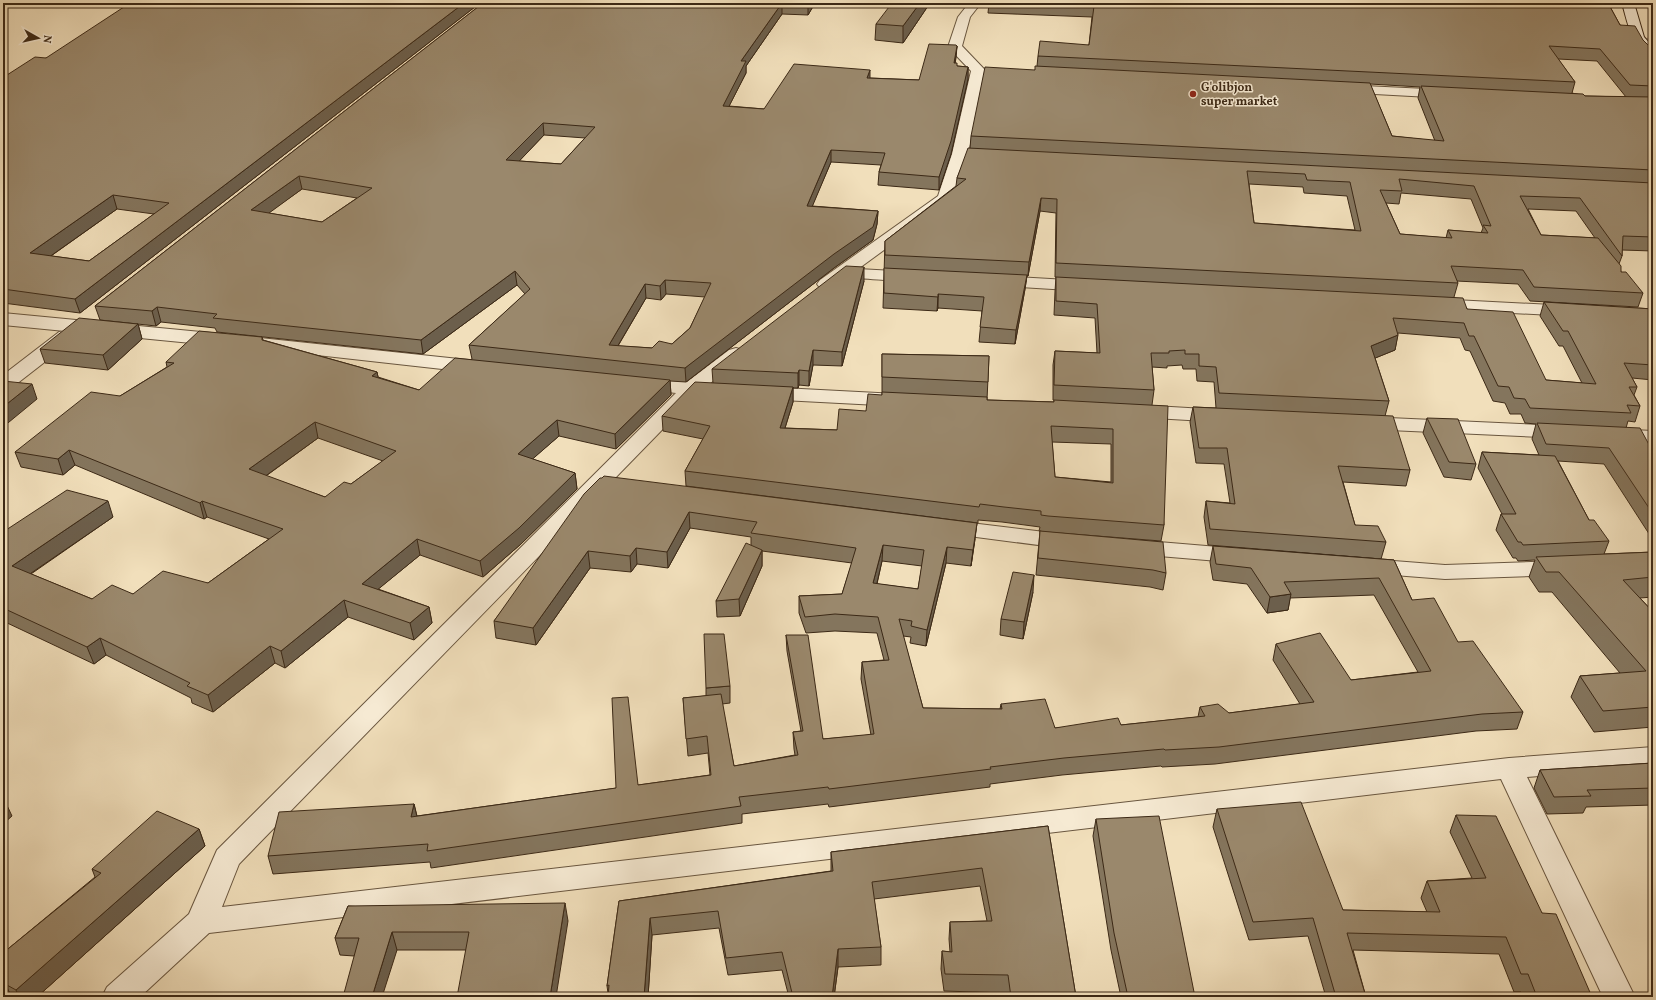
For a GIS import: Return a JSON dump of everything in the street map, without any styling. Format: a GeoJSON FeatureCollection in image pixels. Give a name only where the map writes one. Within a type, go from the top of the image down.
{"type":"FeatureCollection","features":[{"type":"Feature","properties":{"kind":"street"},"geometry":{"type":"LineString","coordinates":[[809,297],[946,198],[968,155],[986,71],[955,47],[964,17],[975,3]]}},
{"type":"Feature","properties":{"kind":"street"},"geometry":{"type":"LineString","coordinates":[[1628,3],[1638,38],[1653,56]]}},
{"type":"Feature","properties":{"kind":"street"},"geometry":{"type":"LineString","coordinates":[[1327,88],[1462,95]]}},
{"type":"Feature","properties":{"kind":"street"},"geometry":{"type":"LineString","coordinates":[[841,273],[928,278]]}},
{"type":"Feature","properties":{"kind":"street"},"geometry":{"type":"LineString","coordinates":[[976,280],[1104,287]]}},
{"type":"Feature","properties":{"kind":"street"},"geometry":{"type":"LineString","coordinates":[[1422,303],[1589,312]]}},
{"type":"Feature","properties":{"kind":"street"},"geometry":{"type":"LineString","coordinates":[[3,385],[98,311]]}},
{"type":"Feature","properties":{"kind":"street"},"geometry":{"type":"LineString","coordinates":[[3,319],[79,325],[499,370]]}},
{"type":"Feature","properties":{"kind":"street"},"geometry":{"type":"LineString","coordinates":[[118,997],[201,922],[227,858],[690,390],[752,341]]}},
{"type":"Feature","properties":{"kind":"street"},"geometry":{"type":"LineString","coordinates":[[618,382],[690,390],[912,400]]}},
{"type":"Feature","properties":{"kind":"street"},"geometry":{"type":"LineString","coordinates":[[1119,410],[1238,416]]}},
{"type":"Feature","properties":{"kind":"street"},"geometry":{"type":"LineString","coordinates":[[1349,422],[1652,437]]}},
{"type":"Feature","properties":{"kind":"street"},"geometry":{"type":"LineString","coordinates":[[598,483],[621,486]]}},
{"type":"Feature","properties":{"kind":"street"},"geometry":{"type":"LineString","coordinates":[[928,525],[1046,540],[1086,543]]}},
{"type":"Feature","properties":{"kind":"street"},"geometry":{"type":"LineString","coordinates":[[1117,546],[1266,558]]}},
{"type":"Feature","properties":{"kind":"street"},"geometry":{"type":"LineString","coordinates":[[1344,565],[1445,572],[1584,567]]}},
{"type":"Feature","properties":{"kind":"street"},"geometry":{"type":"LineString","coordinates":[[201,922],[1509,768],[1653,757]]}},
{"type":"Feature","properties":{"kind":"street"},"geometry":{"type":"LineString","coordinates":[[1509,768],[1619,997]]}},
{"type":"Feature","properties":{"kind":"building"},"geometry":{"type":"Polygon","coordinates":[[[130,3],[464,3],[75,299],[3,289],[3,75],[7,75],[35,57],[46,58],[130,3]],[[113,195],[30,253],[89,261],[169,203],[113,195]]]}},
{"type":"Feature","properties":{"kind":"building"},"geometry":{"type":"Polygon","coordinates":[[[483,3],[782,3],[741,61],[746,61],[723,106],[764,109],[794,64],[870,70],[867,78],[919,80],[929,44],[956,45],[954,63],[957,63],[957,66],[968,67],[951,141],[939,177],[879,172],[885,153],[831,150],[807,206],[878,211],[873,227],[834,254],[685,368],[469,345],[530,289],[515,271],[421,340],[213,318],[217,314],[157,307],[152,311],[95,306],[483,3]],[[543,123],[506,160],[561,164],[595,127],[543,123]],[[299,176],[251,210],[322,222],[372,188],[299,176]],[[665,280],[660,286],[645,284],[609,345],[652,348],[659,341],[672,344],[690,328],[711,283],[665,280]]]}},
{"type":"Feature","properties":{"kind":"building"},"geometry":{"type":"Polygon","coordinates":[[[785,3],[809,3],[808,4],[785,3]]]}},
{"type":"Feature","properties":{"kind":"building"},"geometry":{"type":"Polygon","coordinates":[[[892,3],[920,3],[903,26],[876,24],[892,3]]]}},
{"type":"Feature","properties":{"kind":"building"},"geometry":{"type":"Polygon","coordinates":[[[1012,3],[1608,3],[1620,25],[1635,26],[1643,40],[1649,46],[1653,47],[1653,86],[1630,85],[1600,49],[1549,46],[1575,82],[1038,56],[1040,41],[1089,45],[1094,6],[1012,3]]]}},
{"type":"Feature","properties":{"kind":"building"},"geometry":{"type":"Polygon","coordinates":[[[1035,66],[1370,83],[1392,136],[1444,141],[1421,86],[1583,94],[1585,96],[1653,97],[1653,170],[971,136],[985,67],[1035,70],[1035,66]]]}},
{"type":"Feature","properties":{"kind":"building"},"geometry":{"type":"Polygon","coordinates":[[[968,148],[1653,183],[1653,237],[1623,236],[1622,256],[1580,198],[1520,196],[1541,235],[1598,238],[1621,266],[1621,272],[1626,272],[1643,293],[1534,287],[1523,270],[1451,266],[1458,283],[1056,263],[1057,199],[1041,198],[1029,262],[885,255],[885,241],[966,179],[957,178],[968,148]],[[1247,171],[1254,223],[1361,231],[1350,182],[1307,180],[1305,174],[1247,171]],[[1399,179],[1402,191],[1380,190],[1400,234],[1452,238],[1448,230],[1488,233],[1483,225],[1491,226],[1474,186],[1399,179]]]}},
{"type":"Feature","properties":{"kind":"building"},"geometry":{"type":"Polygon","coordinates":[[[846,266],[864,267],[842,352],[813,350],[809,371],[799,370],[798,373],[712,369],[846,266]]]}},
{"type":"Feature","properties":{"kind":"building"},"geometry":{"type":"Polygon","coordinates":[[[884,268],[1027,275],[1016,330],[980,327],[984,297],[938,294],[938,297],[884,293],[884,268]]]}},
{"type":"Feature","properties":{"kind":"building"},"geometry":{"type":"Polygon","coordinates":[[[1056,277],[1463,298],[1467,309],[1513,312],[1546,380],[1596,384],[1568,331],[1563,331],[1544,302],[1653,309],[1653,365],[1624,363],[1637,387],[1629,387],[1640,406],[1627,405],[1631,413],[1530,408],[1525,399],[1514,398],[1509,387],[1498,386],[1474,336],[1469,336],[1464,323],[1393,318],[1398,335],[1371,346],[1389,401],[1219,393],[1216,367],[1199,366],[1199,354],[1185,354],[1185,350],[1169,351],[1169,353],[1151,353],[1154,390],[1054,385],[1055,351],[1100,353],[1097,304],[1056,301],[1056,277]]]}},
{"type":"Feature","properties":{"kind":"building"},"geometry":{"type":"Polygon","coordinates":[[[79,318],[138,324],[103,355],[40,349],[79,318]]]}},
{"type":"Feature","properties":{"kind":"building"},"geometry":{"type":"Polygon","coordinates":[[[199,331],[262,337],[262,340],[377,372],[372,376],[419,390],[455,358],[670,380],[615,434],[557,420],[518,454],[575,473],[519,528],[480,561],[417,539],[362,584],[429,607],[410,623],[344,600],[281,651],[270,646],[208,695],[187,686],[190,683],[100,638],[87,647],[3,608],[3,532],[67,490],[108,501],[12,566],[92,599],[112,585],[133,594],[163,571],[208,583],[283,529],[202,501],[200,503],[69,450],[58,459],[15,452],[91,392],[120,396],[174,363],[166,362],[199,331]],[[315,422],[249,469],[325,497],[344,482],[351,484],[396,451],[315,422]]]}},
{"type":"Feature","properties":{"kind":"building"},"geometry":{"type":"Polygon","coordinates":[[[882,354],[989,356],[988,382],[882,377],[882,354]]]}},
{"type":"Feature","properties":{"kind":"building"},"geometry":{"type":"Polygon","coordinates":[[[3,381],[32,384],[3,407],[3,381]]]}},
{"type":"Feature","properties":{"kind":"building"},"geometry":{"type":"Polygon","coordinates":[[[695,382],[793,387],[780,428],[837,430],[839,409],[866,411],[868,394],[882,395],[882,392],[987,397],[987,400],[1054,402],[1054,400],[1168,406],[1164,525],[1048,516],[1041,515],[1041,511],[980,504],[979,507],[685,471],[710,426],[662,416],[695,382]],[[1051,426],[1055,477],[1113,483],[1113,429],[1051,426]]]}},
{"type":"Feature","properties":{"kind":"building"},"geometry":{"type":"Polygon","coordinates":[[[1193,407],[1393,416],[1410,470],[1338,466],[1355,525],[1378,526],[1386,542],[1210,529],[1206,501],[1235,504],[1227,448],[1199,448],[1193,407]]]}},
{"type":"Feature","properties":{"kind":"building"},"geometry":{"type":"Polygon","coordinates":[[[1427,418],[1458,419],[1476,464],[1449,462],[1427,418]]]}},
{"type":"Feature","properties":{"kind":"building"},"geometry":{"type":"Polygon","coordinates":[[[1537,423],[1640,428],[1653,452],[1653,514],[1609,448],[1546,444],[1537,423]]]}},
{"type":"Feature","properties":{"kind":"building"},"geometry":{"type":"Polygon","coordinates":[[[1482,452],[1555,456],[1589,520],[1594,520],[1609,541],[1523,545],[1521,542],[1518,542],[1501,514],[1516,514],[1482,452]]]}},
{"type":"Feature","properties":{"kind":"building"},"geometry":{"type":"Polygon","coordinates":[[[604,476],[977,523],[973,550],[947,547],[927,630],[911,626],[912,621],[899,619],[923,708],[1002,709],[1001,704],[1045,699],[1055,728],[1118,718],[1121,725],[1205,716],[1200,707],[1218,704],[1229,713],[1314,702],[1276,644],[1320,633],[1351,680],[1431,671],[1379,578],[1284,582],[1291,594],[1270,597],[1251,568],[1216,564],[1213,546],[1394,560],[1412,600],[1434,598],[1458,642],[1473,641],[1523,712],[1482,714],[1219,747],[1164,749],[1064,758],[990,767],[991,769],[829,789],[828,787],[739,797],[741,806],[427,851],[428,844],[268,856],[279,812],[414,804],[411,817],[616,788],[612,698],[628,697],[638,785],[711,775],[707,736],[686,739],[683,698],[721,694],[734,766],[798,755],[793,732],[803,731],[786,635],[808,635],[823,739],[874,734],[862,662],[889,660],[878,617],[835,614],[805,617],[799,596],[842,594],[856,548],[751,533],[757,522],[689,512],[667,552],[636,548],[630,556],[588,551],[533,628],[494,621],[584,494],[600,478],[604,476]],[[883,545],[873,583],[918,589],[924,550],[883,545]]]}},
{"type":"Feature","properties":{"kind":"building"},"geometry":{"type":"Polygon","coordinates":[[[1040,531],[1163,542],[1166,573],[1153,570],[1038,558],[1040,531]]]}},
{"type":"Feature","properties":{"kind":"building"},"geometry":{"type":"Polygon","coordinates":[[[746,543],[762,550],[739,599],[716,601],[746,543]]]}},
{"type":"Feature","properties":{"kind":"building"},"geometry":{"type":"Polygon","coordinates":[[[1653,552],[1653,577],[1623,580],[1653,612],[1653,707],[1603,711],[1580,676],[1646,671],[1559,572],[1546,572],[1536,557],[1653,552]]]}},
{"type":"Feature","properties":{"kind":"building"},"geometry":{"type":"Polygon","coordinates":[[[1013,572],[1034,575],[1024,622],[1001,619],[1013,572]]]}},
{"type":"Feature","properties":{"kind":"building"},"geometry":{"type":"Polygon","coordinates":[[[704,634],[724,634],[730,686],[706,688],[704,634]]]}},
{"type":"Feature","properties":{"kind":"building"},"geometry":{"type":"Polygon","coordinates":[[[1653,763],[1653,788],[1587,790],[1591,796],[1554,797],[1540,770],[1653,763]]]}},
{"type":"Feature","properties":{"kind":"building"},"geometry":{"type":"Polygon","coordinates":[[[1301,802],[1343,910],[1440,912],[1427,881],[1486,878],[1456,815],[1496,816],[1542,913],[1556,914],[1592,997],[1537,997],[1528,974],[1521,974],[1506,937],[1347,933],[1366,997],[1336,997],[1313,918],[1253,922],[1217,809],[1301,802]]]}},
{"type":"Feature","properties":{"kind":"building"},"geometry":{"type":"Polygon","coordinates":[[[157,811],[199,829],[16,990],[5,984],[3,986],[3,953],[101,873],[92,869],[157,811]]]}},
{"type":"Feature","properties":{"kind":"building"},"geometry":{"type":"Polygon","coordinates":[[[1159,816],[1195,997],[1128,997],[1114,933],[1096,819],[1159,816]]]}},
{"type":"Feature","properties":{"kind":"building"},"geometry":{"type":"Polygon","coordinates":[[[1048,826],[1076,997],[1011,997],[1008,975],[945,974],[942,951],[952,952],[950,922],[992,921],[982,868],[872,882],[881,947],[838,949],[832,997],[793,997],[782,952],[726,958],[718,911],[650,918],[644,997],[608,997],[609,985],[607,986],[619,901],[833,871],[831,852],[1048,826]]]}},
{"type":"Feature","properties":{"kind":"building"},"geometry":{"type":"Polygon","coordinates":[[[565,903],[550,997],[457,997],[469,932],[392,932],[372,997],[343,997],[359,938],[335,938],[348,906],[565,903]]]}},
{"type":"Feature","properties":{"kind":"place","name":"G'olibjon super market"},"geometry":{"type":"Point","coordinates":[1193,94]}}]}
